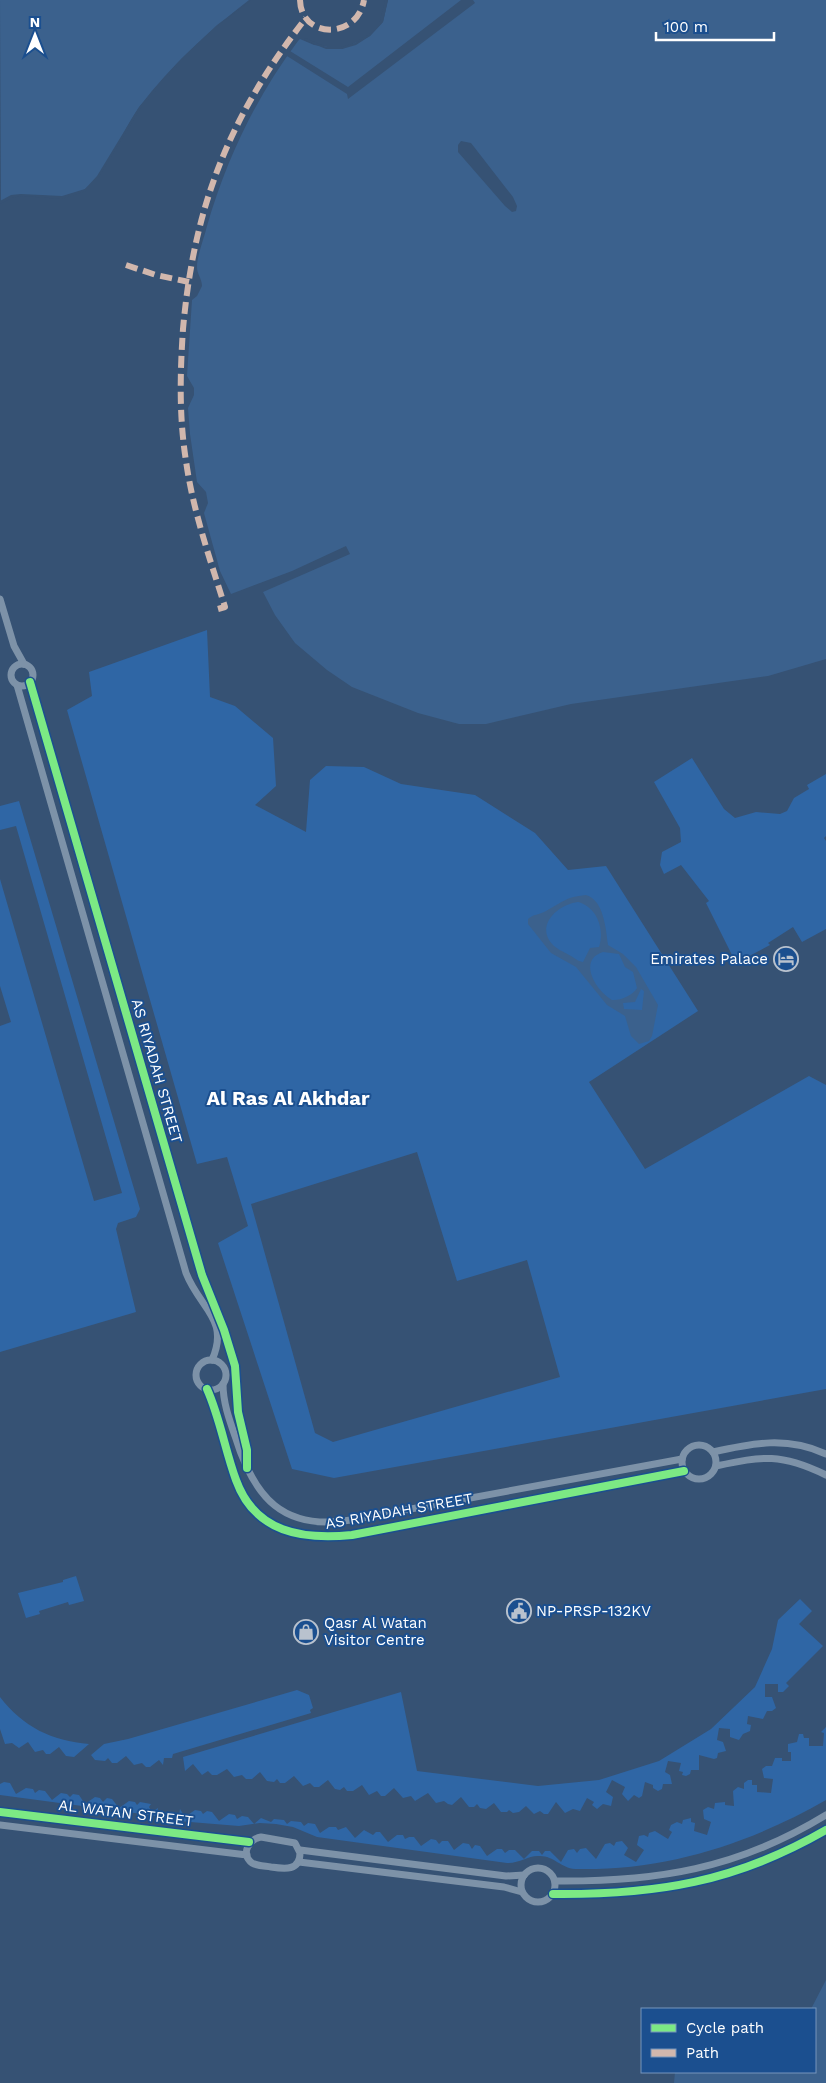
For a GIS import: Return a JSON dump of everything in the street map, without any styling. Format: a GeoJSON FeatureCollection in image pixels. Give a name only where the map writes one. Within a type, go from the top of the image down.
{"type":"FeatureCollection","features":[{"type":"Feature","properties":{"kind":"street"},"geometry":{"type":"LineString","coordinates":[[0,599],[14,646],[24,664],[32,670],[30,682],[24,685],[17,685],[11,677],[14,667],[14,646]]}},
{"type":"Feature","properties":{"kind":"street"},"geometry":{"type":"LineString","coordinates":[[14,667],[24,664]]}},
{"type":"Feature","properties":{"kind":"street","name":"AS RIYADAH STREET"},"geometry":{"type":"LineString","coordinates":[[30,682],[202,1275],[224,1330],[235,1366],[238,1412],[247,1450],[247,1468]]}},
{"type":"Feature","properties":{"kind":"street","name":"AS RIYADAH STREET"},"geometry":{"type":"LineString","coordinates":[[17,685],[186,1273],[218,1331],[218,1346],[212,1360]]}},
{"type":"Feature","properties":{"kind":"street"},"geometry":{"type":"LineString","coordinates":[[212,1360],[221,1363],[226,1371],[224,1384],[214,1390],[207,1389],[198,1381],[197,1372],[202,1364],[212,1360]]}},
{"type":"Feature","properties":{"kind":"street","name":"AS RIYADAH STREET"},"geometry":{"type":"LineString","coordinates":[[224,1384],[226,1408],[247,1468],[263,1494],[276,1507],[293,1517],[322,1523],[360,1519],[682,1459]]}},
{"type":"Feature","properties":{"kind":"street","name":"AS RIYADAH STREET"},"geometry":{"type":"LineString","coordinates":[[207,1389],[237,1482],[246,1498],[257,1513],[272,1524],[287,1532],[304,1537],[322,1538],[352,1535],[684,1471]]}},
{"type":"Feature","properties":{"kind":"street"},"geometry":{"type":"LineString","coordinates":[[713,1452],[756,1443],[774,1442],[799,1444],[826,1454]]}},
{"type":"Feature","properties":{"kind":"street"},"geometry":{"type":"LineString","coordinates":[[697,1445],[706,1447],[713,1452],[716,1466],[710,1476],[701,1480],[692,1479],[684,1471],[682,1459],[686,1451],[697,1445]]}},
{"type":"Feature","properties":{"kind":"street"},"geometry":{"type":"LineString","coordinates":[[716,1466],[753,1458],[772,1457],[797,1462],[826,1475]]}},
{"type":"Feature","properties":{"kind":"street","name":"AL WATAN STREET"},"geometry":{"type":"LineString","coordinates":[[0,1812],[250,1842],[261,1837],[288,1840],[295,1843],[300,1850]]}},
{"type":"Feature","properties":{"kind":"street"},"geometry":{"type":"LineString","coordinates":[[555,1881],[620,1881],[686,1871],[760,1848],[826,1815]]}},
{"type":"Feature","properties":{"kind":"street","name":"AL WATAN STREET"},"geometry":{"type":"LineString","coordinates":[[0,1824],[246,1855]]}},
{"type":"Feature","properties":{"kind":"street"},"geometry":{"type":"LineString","coordinates":[[524,1875],[521,1883],[522,1892],[528,1900],[537,1903],[547,1900],[554,1894],[621,1894],[679,1886],[758,1864],[826,1830]]}},
{"type":"Feature","properties":{"kind":"street"},"geometry":{"type":"LineString","coordinates":[[250,1842],[246,1855],[254,1864],[285,1869],[294,1867],[299,1862],[300,1850],[506,1876],[524,1875],[531,1870],[543,1869],[551,1873],[555,1881],[554,1894]]}},
{"type":"Feature","properties":{"kind":"street"},"geometry":{"type":"LineString","coordinates":[[299,1862],[504,1888],[522,1892]]}},
{"type":"Feature","properties":{"kind":"shaded area"},"geometry":{"type":"Polygon","coordinates":[[[0,0],[249,0],[219,24],[164,77],[133,116],[101,172],[85,189],[76,194],[66,196],[22,195],[11,197],[1,202],[0,0]]]}},
{"type":"Feature","properties":{"kind":"shaded area"},"geometry":{"type":"Polygon","coordinates":[[[388,0],[826,0],[826,659],[768,676],[571,704],[486,724],[459,724],[418,713],[352,687],[327,670],[295,643],[275,615],[263,592],[350,554],[346,546],[292,571],[231,594],[220,571],[204,513],[208,503],[206,492],[197,482],[190,434],[188,408],[194,395],[194,388],[187,376],[192,300],[197,296],[202,286],[197,267],[199,252],[223,177],[233,153],[269,84],[298,41],[300,39],[314,45],[342,49],[370,36],[383,22],[388,0]],[[461,141],[458,145],[458,152],[505,206],[512,212],[516,211],[517,206],[513,197],[471,143],[461,141]]]}},
{"type":"Feature","properties":{"kind":"shaded area"},"geometry":{"type":"Polygon","coordinates":[[[207,630],[210,697],[235,706],[273,738],[276,786],[255,805],[306,832],[310,780],[326,766],[364,767],[401,784],[475,795],[535,833],[568,870],[606,866],[698,1011],[589,1082],[645,1169],[809,1076],[826,1085],[826,1389],[334,1478],[292,1469],[218,1243],[248,1226],[227,1157],[197,1164],[67,710],[92,696],[89,672],[207,630]],[[417,1152],[251,1204],[315,1433],[333,1442],[560,1377],[527,1260],[457,1281],[417,1152]]]}},
{"type":"Feature","properties":{"kind":"shaded area"},"geometry":{"type":"Polygon","coordinates":[[[692,758],[724,809],[735,818],[756,812],[780,814],[787,811],[794,798],[809,789],[807,785],[826,774],[826,836],[824,838],[826,841],[826,929],[802,942],[793,927],[768,943],[770,945],[736,963],[706,903],[709,901],[681,865],[664,874],[660,865],[662,852],[681,842],[680,828],[654,782],[692,758]]]}},
{"type":"Feature","properties":{"kind":"shaded area"},"geometry":{"type":"Polygon","coordinates":[[[19,801],[140,1209],[136,1217],[118,1223],[116,1229],[136,1312],[0,1352],[0,1026],[11,1022],[0,986],[0,879],[94,1201],[122,1193],[16,826],[0,830],[0,806],[19,801]]]}},
{"type":"Feature","properties":{"kind":"shaded area"},"geometry":{"type":"Polygon","coordinates":[[[586,895],[597,903],[603,916],[608,945],[623,954],[636,967],[658,1005],[652,1036],[649,1041],[639,1044],[631,1036],[625,1016],[607,1005],[576,967],[551,953],[528,924],[528,919],[532,916],[579,896],[586,895]],[[578,902],[557,911],[551,917],[546,930],[553,945],[583,962],[590,948],[599,947],[601,933],[595,914],[585,905],[578,902]],[[603,952],[595,956],[590,968],[592,976],[595,983],[606,996],[612,1000],[619,1000],[635,991],[637,988],[633,972],[625,967],[619,954],[603,952]],[[641,989],[635,1002],[623,1003],[624,1009],[642,1010],[644,991],[641,989]]]}},
{"type":"Feature","properties":{"kind":"shaded area"},"geometry":{"type":"Polygon","coordinates":[[[76,1576],[84,1601],[69,1605],[68,1602],[39,1611],[40,1614],[26,1618],[18,1593],[63,1582],[63,1580],[76,1576]]]}},
{"type":"Feature","properties":{"kind":"shaded area"},"geometry":{"type":"Polygon","coordinates":[[[800,1599],[812,1611],[799,1624],[823,1646],[786,1683],[789,1686],[783,1692],[778,1692],[778,1684],[765,1684],[765,1697],[772,1697],[776,1708],[772,1711],[767,1711],[763,1719],[748,1716],[747,1724],[751,1725],[750,1731],[743,1734],[739,1740],[730,1737],[730,1729],[719,1728],[717,1740],[723,1742],[726,1751],[718,1753],[717,1758],[714,1759],[699,1755],[699,1770],[691,1770],[690,1774],[682,1775],[683,1772],[679,1771],[681,1763],[668,1761],[665,1772],[670,1775],[672,1784],[663,1784],[662,1789],[658,1791],[653,1788],[653,1785],[645,1782],[642,1796],[639,1798],[634,1795],[628,1801],[622,1794],[625,1787],[612,1780],[606,1792],[613,1797],[611,1806],[603,1804],[597,1809],[592,1805],[594,1802],[587,1798],[580,1811],[573,1809],[565,1813],[556,1802],[548,1814],[540,1811],[534,1814],[526,1806],[519,1812],[513,1813],[509,1810],[501,1812],[494,1803],[486,1809],[480,1808],[477,1804],[474,1807],[469,1807],[461,1797],[452,1805],[444,1801],[436,1803],[428,1793],[415,1801],[411,1796],[403,1798],[394,1788],[385,1796],[381,1796],[377,1791],[369,1795],[362,1785],[353,1791],[347,1791],[344,1787],[340,1790],[335,1789],[328,1780],[319,1787],[314,1787],[310,1783],[303,1786],[294,1776],[285,1783],[280,1783],[277,1779],[274,1782],[267,1781],[260,1772],[252,1779],[246,1779],[242,1775],[234,1777],[227,1769],[217,1775],[212,1775],[208,1771],[202,1775],[193,1764],[185,1771],[183,1757],[401,1692],[417,1771],[538,1786],[599,1780],[659,1761],[711,1729],[755,1687],[772,1649],[778,1620],[800,1599]]]}},
{"type":"Feature","properties":{"kind":"shaded area"},"geometry":{"type":"Polygon","coordinates":[[[297,1690],[309,1695],[313,1708],[310,1710],[311,1713],[173,1754],[172,1758],[164,1758],[163,1765],[159,1760],[150,1767],[146,1767],[142,1763],[134,1765],[126,1756],[117,1763],[112,1763],[108,1758],[105,1761],[95,1760],[91,1755],[104,1744],[128,1739],[297,1690]]]}},
{"type":"Feature","properties":{"kind":"shaded area"},"geometry":{"type":"Polygon","coordinates":[[[0,1697],[18,1717],[39,1731],[63,1740],[89,1744],[74,1757],[66,1756],[59,1747],[50,1754],[46,1754],[43,1750],[35,1752],[28,1742],[19,1748],[12,1743],[5,1744],[0,1729],[0,1697]]]}},
{"type":"Feature","properties":{"kind":"shaded area"},"geometry":{"type":"Polygon","coordinates":[[[826,1727],[826,1800],[767,1830],[705,1852],[674,1860],[608,1868],[575,1869],[540,1856],[507,1863],[317,1837],[293,1827],[276,1824],[254,1824],[261,1818],[271,1822],[274,1819],[284,1820],[287,1824],[291,1821],[301,1822],[304,1826],[308,1823],[315,1824],[320,1833],[329,1827],[336,1827],[338,1830],[346,1827],[355,1838],[364,1830],[373,1835],[376,1832],[380,1832],[388,1842],[397,1835],[403,1835],[405,1839],[414,1837],[421,1846],[431,1839],[436,1840],[439,1844],[442,1841],[448,1841],[454,1850],[463,1843],[469,1844],[472,1849],[475,1845],[480,1846],[487,1856],[497,1849],[502,1849],[505,1853],[509,1850],[515,1850],[524,1859],[532,1851],[539,1851],[542,1855],[545,1851],[550,1851],[561,1862],[568,1850],[574,1849],[577,1853],[580,1849],[586,1848],[596,1859],[605,1844],[610,1843],[614,1846],[616,1842],[622,1841],[628,1848],[624,1855],[636,1862],[644,1850],[637,1845],[639,1836],[644,1835],[648,1837],[649,1833],[655,1831],[668,1839],[672,1832],[669,1830],[671,1825],[677,1822],[682,1824],[683,1820],[691,1818],[691,1822],[695,1823],[694,1831],[707,1835],[711,1822],[704,1819],[703,1810],[708,1807],[714,1809],[715,1803],[725,1802],[725,1805],[734,1806],[733,1791],[738,1787],[744,1789],[744,1783],[748,1780],[752,1780],[752,1785],[757,1785],[757,1792],[771,1793],[773,1779],[764,1778],[762,1769],[766,1766],[772,1766],[775,1758],[782,1758],[782,1761],[791,1761],[791,1752],[788,1752],[788,1744],[797,1742],[799,1734],[803,1734],[804,1738],[809,1738],[809,1746],[823,1746],[824,1733],[821,1732],[826,1727]]]}},
{"type":"Feature","properties":{"kind":"shaded area"},"geometry":{"type":"Polygon","coordinates":[[[4,1782],[10,1783],[16,1794],[26,1788],[33,1789],[35,1793],[39,1790],[45,1791],[52,1800],[61,1793],[67,1794],[70,1797],[73,1794],[79,1795],[85,1804],[95,1797],[100,1798],[103,1802],[107,1798],[112,1799],[119,1808],[129,1801],[135,1802],[137,1805],[140,1802],[151,1804],[149,1807],[152,1812],[158,1808],[157,1816],[0,1795],[0,1784],[4,1782]]]}},
{"type":"Feature","properties":{"kind":"shaded area"},"geometry":{"type":"Polygon","coordinates":[[[180,1809],[185,1817],[195,1810],[201,1811],[203,1814],[207,1811],[212,1812],[219,1821],[229,1814],[235,1815],[237,1819],[242,1816],[248,1817],[254,1824],[239,1826],[178,1821],[180,1809]]]}},
{"type":"Feature","properties":{"kind":"shaded area"},"geometry":{"type":"Polygon","coordinates":[[[826,1980],[826,2083],[674,2083],[675,2073],[816,2073],[816,2008],[812,2008],[826,1980]]]}},
{"type":"Feature","properties":{"kind":"pier"},"geometry":{"type":"Polygon","coordinates":[[[251,0],[218,26],[184,59],[141,108],[99,177],[86,191],[62,199],[22,196],[12,198],[0,204],[0,201],[11,195],[62,196],[85,189],[97,176],[139,107],[182,58],[217,25],[251,0]]]}},
{"type":"Feature","properties":{"kind":"pier"},"geometry":{"type":"Polygon","coordinates":[[[385,0],[388,0],[383,22],[370,36],[356,45],[342,49],[326,49],[304,40],[305,38],[326,47],[341,47],[355,43],[369,34],[380,21],[385,0]]]}},
{"type":"Feature","properties":{"kind":"pier"},"geometry":{"type":"Polygon","coordinates":[[[461,0],[473,0],[475,3],[348,99],[347,94],[287,56],[290,51],[348,87],[461,0]]]}},
{"type":"Feature","properties":{"kind":"marked path"},"geometry":{"type":"LineString","coordinates":[[300,0],[303,13],[309,22],[319,28],[330,30],[341,28],[351,22],[359,13],[364,0]]}},
{"type":"Feature","properties":{"kind":"marked path"},"geometry":{"type":"LineString","coordinates":[[218,609],[225,607],[202,535],[193,498],[182,428],[181,362],[188,284],[196,242],[220,163],[256,90],[279,54],[306,18]]}},
{"type":"Feature","properties":{"kind":"marked path"},"geometry":{"type":"LineString","coordinates":[[126,265],[156,275],[189,282]]}},
{"type":"Feature","properties":{"kind":"cycle path"},"geometry":{"type":"LineString","coordinates":[[30,682],[202,1275],[224,1330],[235,1366],[238,1412],[247,1450],[247,1468]]}},
{"type":"Feature","properties":{"kind":"cycle path"},"geometry":{"type":"LineString","coordinates":[[207,1389],[236,1480],[244,1498],[255,1512],[268,1522],[299,1534],[316,1536],[352,1535],[684,1471]]}},
{"type":"Feature","properties":{"kind":"cycle path"},"geometry":{"type":"LineString","coordinates":[[0,1812],[249,1842]]}},
{"type":"Feature","properties":{"kind":"cycle path"},"geometry":{"type":"LineString","coordinates":[[553,1894],[626,1892],[694,1882],[760,1862],[793,1848],[826,1830]]}},
{"type":"Feature","properties":{"kind":"place","name":"Emirates Palace"},"geometry":{"type":"Point","coordinates":[786,959]}},
{"type":"Feature","properties":{"kind":"place","name":"NP-PRSP-132KV"},"geometry":{"type":"Point","coordinates":[519,1611]}},
{"type":"Feature","properties":{"kind":"place","name":"Qasr Al Watan Visitor Centre"},"geometry":{"type":"Point","coordinates":[306,1632]}},
{"type":"Feature","properties":{"kind":"district","name":"Al Ras Al Akhdar"},"geometry":{"type":"Point","coordinates":[288,1098]}}]}
